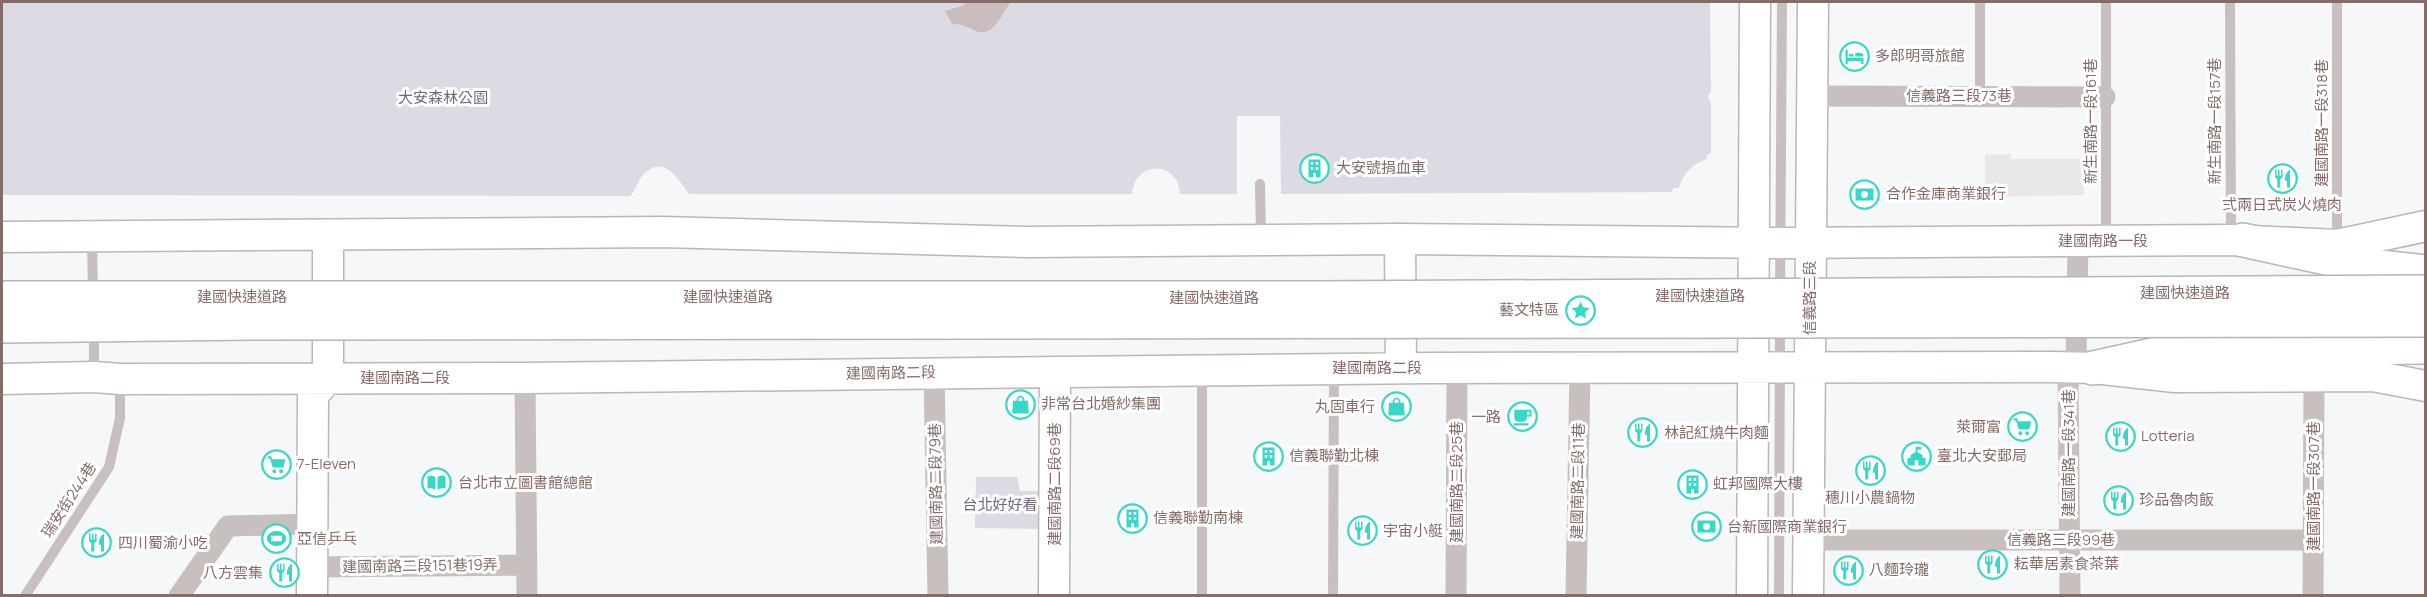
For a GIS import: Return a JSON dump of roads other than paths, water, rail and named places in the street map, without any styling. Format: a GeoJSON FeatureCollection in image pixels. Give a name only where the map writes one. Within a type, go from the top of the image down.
{"type":"FeatureCollection","features":[{"type":"Feature","properties":{"kind":"highway"},"geometry":{"type":"LineString","coordinates":[[2237,240],[2353,264],[2426,272]]}},
{"type":"Feature","properties":{"kind":"highway"},"geometry":{"type":"LineString","coordinates":[[2,279],[399,279],[545,297]]}},
{"type":"Feature","properties":{"kind":"highway","name":"建國快速道路"},"geometry":{"type":"LineString","coordinates":[[2,298],[1317,298],[2426,291]]}},
{"type":"Feature","properties":{"kind":"highway","name":"建國快速道路"},"geometry":{"type":"LineString","coordinates":[[2,326],[275,323],[2426,320]]}},
{"type":"Feature","properties":{"kind":"highway"},"geometry":{"type":"LineString","coordinates":[[2079,368],[2174,350],[2426,347]]}},
{"type":"Feature","properties":{"kind":"street"},"geometry":{"type":"LineString","coordinates":[[1752,596],[1767,367],[1767,243],[1755,2]]}},
{"type":"Feature","properties":{"kind":"street","name":"信義路三段"},"geometry":{"type":"LineString","coordinates":[[1808,596],[1813,2]]}},
{"type":"Feature","properties":{"kind":"street","name":"信義路三段73巷"},"geometry":{"type":"LineString","coordinates":[[1813,96],[2105,97]]}},
{"type":"Feature","properties":{"kind":"street","name":"建國南路一段"},"geometry":{"type":"LineString","coordinates":[[1767,243],[2237,240],[2337,245],[2426,226]]}},
{"type":"Feature","properties":{"kind":"street"},"geometry":{"type":"LineString","coordinates":[[2,237],[662,232],[1006,241],[1400,239],[1767,243]]}},
{"type":"Feature","properties":{"kind":"street"},"geometry":{"type":"LineString","coordinates":[[313,581],[313,395],[328,378],[328,236]]}},
{"type":"Feature","properties":{"kind":"street"},"geometry":{"type":"LineString","coordinates":[[1400,239],[1401,368]]}},
{"type":"Feature","properties":{"kind":"street","name":"建國南路一段341巷"},"geometry":{"type":"LineString","coordinates":[[2070,596],[2070,539],[2079,368],[2092,241]]}},
{"type":"Feature","properties":{"kind":"street","name":"建國南路二段11巷"},"geometry":{"type":"LineString","coordinates":[[1576,596],[1580,367]]}},
{"type":"Feature","properties":{"kind":"street"},"geometry":{"type":"LineString","coordinates":[[1767,367],[2079,368],[2175,377],[2373,376],[2426,386]]}},
{"type":"Feature","properties":{"kind":"street","name":"建國南路二段"},"geometry":{"type":"LineString","coordinates":[[2,378],[525,378],[1202,369],[1767,367]]}},
{"type":"Feature","properties":{"kind":"street","name":"建國南路二段25巷"},"geometry":{"type":"LineString","coordinates":[[1456,596],[1457,368]]}},
{"type":"Feature","properties":{"kind":"street","name":"建國南路二段79巷"},"geometry":{"type":"LineString","coordinates":[[934,372],[939,596]]}},
{"type":"Feature","properties":{"kind":"street","name":"建國南路二段69巷"},"geometry":{"type":"LineString","coordinates":[[1054,596],[1055,372]]}},
{"type":"Feature","properties":{"kind":"street","name":"建國南路一段307巷"},"geometry":{"type":"LineString","coordinates":[[2313,596],[2314,376]]}},
{"type":"Feature","properties":{"kind":"street"},"geometry":{"type":"LineString","coordinates":[[525,378],[527,596]]}},
{"type":"Feature","properties":{"kind":"street"},"geometry":{"type":"LineString","coordinates":[[179,596],[228,526],[313,524]]}},
{"type":"Feature","properties":{"kind":"street","name":"信義路三段99巷"},"geometry":{"type":"LineString","coordinates":[[1808,540],[2313,540]]}},
{"type":"Feature","properties":{"kind":"street","name":"建國南路二段151巷19弄"},"geometry":{"type":"LineString","coordinates":[[313,581],[526,565]]}},
{"type":"Feature","properties":{"kind":"lane"},"geometry":{"type":"LineString","coordinates":[[1767,243],[1782,2]]}},
{"type":"Feature","properties":{"kind":"lane"},"geometry":{"type":"LineString","coordinates":[[1980,2],[1980,95]]}},
{"type":"Feature","properties":{"kind":"lane","name":"新生南路一段161巷"},"geometry":{"type":"LineString","coordinates":[[2092,241],[2105,97],[2106,2]]}},
{"type":"Feature","properties":{"kind":"lane","name":"新生南路一段157巷"},"geometry":{"type":"LineString","coordinates":[[2230,2],[2237,240]]}},
{"type":"Feature","properties":{"kind":"lane","name":"建國南路一段318巷"},"geometry":{"type":"LineString","coordinates":[[2337,2],[2337,245]]}},
{"type":"Feature","properties":{"kind":"lane"},"geometry":{"type":"LineString","coordinates":[[1260,184],[1261,240]]}},
{"type":"Feature","properties":{"kind":"lane"},"geometry":{"type":"LineString","coordinates":[[92,237],[93,307]]}},
{"type":"Feature","properties":{"kind":"lane","name":"瑞安街244巷"},"geometry":{"type":"LineString","coordinates":[[25,596],[109,467],[120,418],[107,378],[93,318]]}},
{"type":"Feature","properties":{"kind":"lane"},"geometry":{"type":"LineString","coordinates":[[1767,367],[1779,596]]}},
{"type":"Feature","properties":{"kind":"lane"},"geometry":{"type":"LineString","coordinates":[[1202,369],[1202,596]]}},
{"type":"Feature","properties":{"kind":"lane"},"geometry":{"type":"LineString","coordinates":[[1333,596],[1334,369]]}},
{"type":"Feature","properties":{"kind":"place","name":"多郎明哥旅館"},"geometry":{"type":"Point","coordinates":[1854,56]}},
{"type":"Feature","properties":{"kind":"place","name":"大安號捐血車"},"geometry":{"type":"Point","coordinates":[1315,168]}},
{"type":"Feature","properties":{"kind":"place","name":"弍兩日式炭火燒肉"},"geometry":{"type":"Point","coordinates":[2282,178]}},
{"type":"Feature","properties":{"kind":"place","name":"合作金庫商業銀行"},"geometry":{"type":"Point","coordinates":[1865,194]}},
{"type":"Feature","properties":{"kind":"place","name":"藝文特區"},"geometry":{"type":"Point","coordinates":[1580,310]}},
{"type":"Feature","properties":{"kind":"place","name":"非常台北婚紗集團"},"geometry":{"type":"Point","coordinates":[1020,404]}},
{"type":"Feature","properties":{"kind":"place","name":"丸固車行"},"geometry":{"type":"Point","coordinates":[1396,407]}},
{"type":"Feature","properties":{"kind":"place","name":"一路"},"geometry":{"type":"Point","coordinates":[1522,417]}},
{"type":"Feature","properties":{"kind":"place","name":"萊爾富"},"geometry":{"type":"Point","coordinates":[2022,427]}},
{"type":"Feature","properties":{"kind":"place","name":"林記紅燒牛肉麵"},"geometry":{"type":"Point","coordinates":[1643,433]}},
{"type":"Feature","properties":{"kind":"place","name":"Lotteria"},"geometry":{"type":"Point","coordinates":[2120,436]}},
{"type":"Feature","properties":{"kind":"place","name":"信義聯勤北棟"},"geometry":{"type":"Point","coordinates":[1268,456]}},
{"type":"Feature","properties":{"kind":"place","name":"臺北大安郵局"},"geometry":{"type":"Point","coordinates":[1916,456]}},
{"type":"Feature","properties":{"kind":"place","name":"7-Eleven"},"geometry":{"type":"Point","coordinates":[276,464]}},
{"type":"Feature","properties":{"kind":"place","name":"穗川小農鍋物"},"geometry":{"type":"Point","coordinates":[1870,471]}},
{"type":"Feature","properties":{"kind":"place","name":"台北市立圖書館總館"},"geometry":{"type":"Point","coordinates":[437,483]}},
{"type":"Feature","properties":{"kind":"place","name":"虹邦國際大樓"},"geometry":{"type":"Point","coordinates":[1692,484]}},
{"type":"Feature","properties":{"kind":"place","name":"珍品魯肉飯"},"geometry":{"type":"Point","coordinates":[2118,500]}},
{"type":"Feature","properties":{"kind":"place","name":"信義聯勤南棟"},"geometry":{"type":"Point","coordinates":[1132,518]}},
{"type":"Feature","properties":{"kind":"place","name":"台新國際商業銀行"},"geometry":{"type":"Point","coordinates":[1706,527]}},
{"type":"Feature","properties":{"kind":"place","name":"宇宙小艇"},"geometry":{"type":"Point","coordinates":[1362,531]}},
{"type":"Feature","properties":{"kind":"place","name":"亞信乒乓"},"geometry":{"type":"Point","coordinates":[276,539]}},
{"type":"Feature","properties":{"kind":"place","name":"四川蜀渝小吃"},"geometry":{"type":"Point","coordinates":[97,543]}},
{"type":"Feature","properties":{"kind":"place","name":"耘華居素食茶葉"},"geometry":{"type":"Point","coordinates":[1993,564]}},
{"type":"Feature","properties":{"kind":"place","name":"八麵玲瓏"},"geometry":{"type":"Point","coordinates":[1848,570]}},
{"type":"Feature","properties":{"kind":"place","name":"八方雲集"},"geometry":{"type":"Point","coordinates":[284,573]}},
{"type":"Feature","properties":{"kind":"park label","name":"大安森林公園"},"geometry":{"type":"Point","coordinates":[443,98]}},
{"type":"Feature","properties":{"kind":"park label","name":"台北好好看"},"geometry":{"type":"Point","coordinates":[1000,505]}}]}
